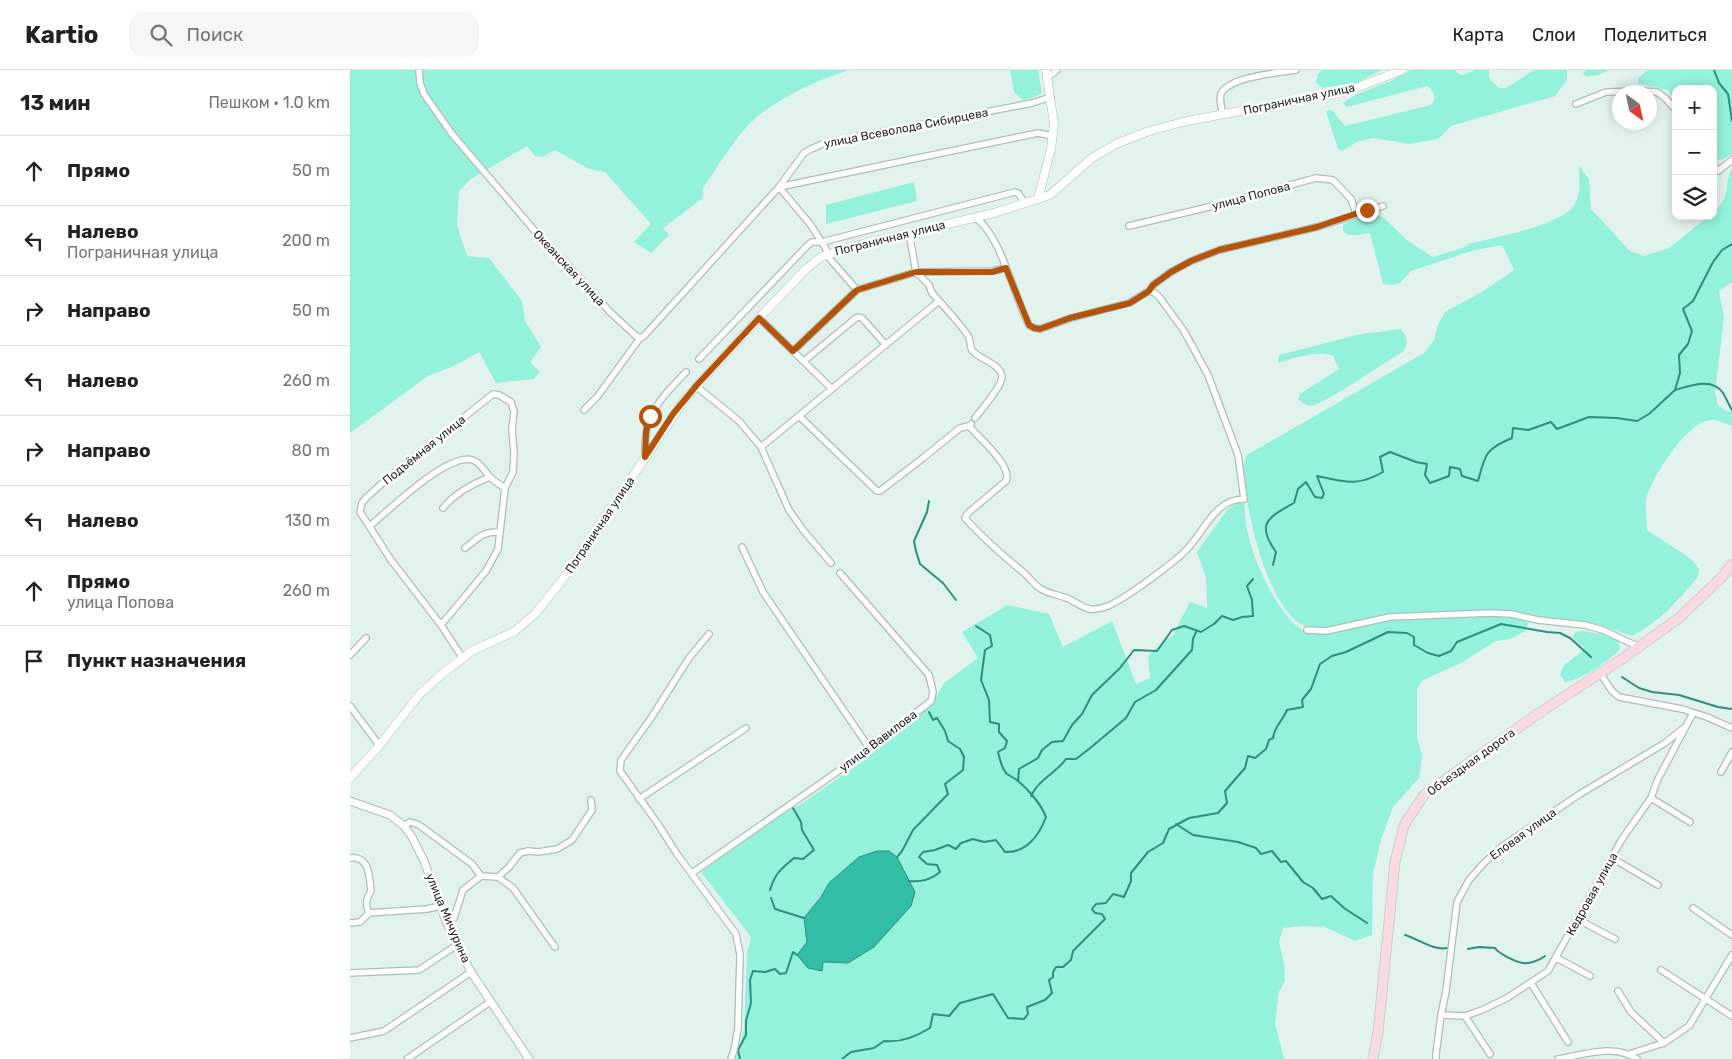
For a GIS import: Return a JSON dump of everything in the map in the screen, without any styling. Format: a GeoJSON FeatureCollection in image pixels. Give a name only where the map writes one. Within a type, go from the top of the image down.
{"type":"FeatureCollection","features":[{"type":"Feature","properties":{"kind":"main road","name":"Пограничная улица"},"geometry":{"type":"LineString","coordinates":[[350,778],[419,695],[442,672],[484,644],[515,631],[535,614],[563,579],[673,414],[696,386],[806,269],[828,254],[976,218],[1050,195],[1092,158],[1130,137],[1169,126],[1348,91],[1402,70]]}},
{"type":"Feature","properties":{"kind":"main road"},"geometry":{"type":"LineString","coordinates":[[1038,199],[1053,136],[1054,118],[1047,74]]}},
{"type":"Feature","properties":{"kind":"main road","name":"Объездная дорога"},"geometry":{"type":"LineString","coordinates":[[1373,1059],[1378,1032],[1395,862],[1404,825],[1424,795],[1536,715],[1639,647],[1693,606],[1722,578],[1732,564]]}},
{"type":"Feature","properties":{"kind":"street","name":"Океанская улица"},"geometry":{"type":"LineString","coordinates":[[419,70],[420,83],[429,102],[452,134],[546,244],[567,264],[610,312],[636,336],[642,337]]}},
{"type":"Feature","properties":{"kind":"street"},"geometry":{"type":"LineString","coordinates":[[1047,74],[1057,70]]}},
{"type":"Feature","properties":{"kind":"street"},"geometry":{"type":"LineString","coordinates":[[1223,115],[1220,96],[1222,91],[1233,83],[1254,77],[1296,70]]}},
{"type":"Feature","properties":{"kind":"street"},"geometry":{"type":"LineString","coordinates":[[1576,104],[1606,92],[1642,90],[1657,92],[1672,106]]}},
{"type":"Feature","properties":{"kind":"street","name":"улица Всеволода Сибирцева"},"geometry":{"type":"LineString","coordinates":[[584,410],[598,397],[642,337],[779,187],[804,154],[811,149],[826,143],[1032,103],[1050,97]]}},
{"type":"Feature","properties":{"kind":"street"},"geometry":{"type":"LineString","coordinates":[[857,290],[834,264],[810,224],[779,187],[1038,133],[1053,136]]}},
{"type":"Feature","properties":{"kind":"street"},"geometry":{"type":"LineString","coordinates":[[1717,170],[1718,171],[1732,160]]}},
{"type":"Feature","properties":{"kind":"street","name":"улица Попова"},"geometry":{"type":"LineString","coordinates":[[1129,226],[1213,206],[1316,178],[1333,180],[1351,199],[1356,214]]}},
{"type":"Feature","properties":{"kind":"street"},"geometry":{"type":"LineString","coordinates":[[698,359],[812,242],[822,242],[1015,192],[1018,193],[1025,204]]}},
{"type":"Feature","properties":{"kind":"street"},"geometry":{"type":"LineString","coordinates":[[976,218],[983,223],[991,235],[1029,325],[1040,329],[1070,318],[1130,303],[1149,291],[1153,285],[1171,272],[1191,261],[1219,250],[1317,227],[1383,206]]}},
{"type":"Feature","properties":{"kind":"street"},"geometry":{"type":"LineString","coordinates":[[799,416],[864,479],[877,491],[880,491],[960,428],[971,423],[999,386],[1002,373],[998,368],[975,354],[969,347],[969,337],[938,301],[929,285],[916,272],[909,233]]}},
{"type":"Feature","properties":{"kind":"street"},"geometry":{"type":"LineString","coordinates":[[793,351],[857,290],[916,272],[992,272],[1006,268]]}},
{"type":"Feature","properties":{"kind":"street"},"geometry":{"type":"LineString","coordinates":[[971,423],[998,458],[1008,477],[1006,481],[968,513],[966,518],[1004,557],[1040,588],[1061,595],[1090,609],[1106,607],[1128,594],[1181,555],[1210,518],[1219,510],[1235,499],[1244,499],[1242,477],[1238,455],[1200,359],[1160,298],[1155,293],[1149,291]]}},
{"type":"Feature","properties":{"kind":"street"},"geometry":{"type":"LineString","coordinates":[[762,447],[938,301]]}},
{"type":"Feature","properties":{"kind":"street"},"geometry":{"type":"LineString","coordinates":[[804,362],[829,339],[859,317],[886,345]]}},
{"type":"Feature","properties":{"kind":"street"},"geometry":{"type":"LineString","coordinates":[[759,318],[832,389]]}},
{"type":"Feature","properties":{"kind":"street"},"geometry":{"type":"LineString","coordinates":[[645,457],[646,432],[650,416],[686,372]]}},
{"type":"Feature","properties":{"kind":"street"},"geometry":{"type":"LineString","coordinates":[[696,386],[734,416],[762,447],[789,510],[831,563]]}},
{"type":"Feature","properties":{"kind":"street","name":"Подъёмная улица"},"geometry":{"type":"LineString","coordinates":[[370,526],[420,484],[453,462],[461,460],[474,461],[481,465],[490,477],[505,488],[513,472],[512,429],[514,412],[511,402],[499,395],[493,394],[388,478],[366,498],[360,508],[360,512],[391,560],[462,657]]}},
{"type":"Feature","properties":{"kind":"street"},"geometry":{"type":"LineString","coordinates":[[443,508],[450,500],[473,483],[490,477]]}},
{"type":"Feature","properties":{"kind":"street"},"geometry":{"type":"LineString","coordinates":[[441,626],[492,561],[498,549],[505,488]]}},
{"type":"Feature","properties":{"kind":"street"},"geometry":{"type":"LineString","coordinates":[[465,548],[484,534],[500,532]]}},
{"type":"Feature","properties":{"kind":"street"},"geometry":{"type":"LineString","coordinates":[[742,547],[763,592],[870,749]]}},
{"type":"Feature","properties":{"kind":"street","name":"улица Вавилова"},"geometry":{"type":"LineString","coordinates":[[692,873],[870,749],[931,701],[933,692],[930,675],[840,573]]}},
{"type":"Feature","properties":{"kind":"street"},"geometry":{"type":"LineString","coordinates":[[1307,630],[1326,631],[1390,617],[1490,613],[1511,614],[1538,620],[1585,625],[1603,630],[1639,647]]}},
{"type":"Feature","properties":{"kind":"street"},"geometry":{"type":"LineString","coordinates":[[708,634],[688,658],[651,718],[620,760],[620,771],[677,854],[736,934],[740,955],[738,1028],[734,1050],[730,1059]]}},
{"type":"Feature","properties":{"kind":"street"},"geometry":{"type":"LineString","coordinates":[[350,655],[366,638]]}},
{"type":"Feature","properties":{"kind":"street"},"geometry":{"type":"LineString","coordinates":[[1600,673],[1612,691],[1619,696],[1666,705],[1707,717],[1732,728]]}},
{"type":"Feature","properties":{"kind":"street"},"geometry":{"type":"LineString","coordinates":[[350,706],[379,744]]}},
{"type":"Feature","properties":{"kind":"street","name":"Кедровая улица"},"geometry":{"type":"LineString","coordinates":[[1441,1015],[1465,1016],[1507,998],[1548,971],[1622,840],[1651,798],[1657,781],[1693,713]]}},
{"type":"Feature","properties":{"kind":"street","name":"Еловая улица"},"geometry":{"type":"LineString","coordinates":[[1436,1059],[1458,902],[1469,880],[1504,845],[1580,794],[1665,743],[1686,727]]}},
{"type":"Feature","properties":{"kind":"street"},"geometry":{"type":"LineString","coordinates":[[639,799],[746,728]]}},
{"type":"Feature","properties":{"kind":"street"},"geometry":{"type":"LineString","coordinates":[[1721,772],[1732,752]]}},
{"type":"Feature","properties":{"kind":"street"},"geometry":{"type":"LineString","coordinates":[[1651,798],[1690,822]]}},
{"type":"Feature","properties":{"kind":"street"},"geometry":{"type":"LineString","coordinates":[[498,877],[520,853],[557,849],[572,840],[592,810],[591,800]]}},
{"type":"Feature","properties":{"kind":"street","name":"улица Мичурина"},"geometry":{"type":"LineString","coordinates":[[350,801],[380,810],[404,826],[418,849],[447,924],[471,972],[526,1057]]}},
{"type":"Feature","properties":{"kind":"street"},"geometry":{"type":"LineString","coordinates":[[404,826],[410,822],[419,825],[472,864],[481,876]]}},
{"type":"Feature","properties":{"kind":"street"},"geometry":{"type":"LineString","coordinates":[[350,858],[355,857],[367,864],[372,891],[367,898],[366,907],[369,914]]}},
{"type":"Feature","properties":{"kind":"street"},"geometry":{"type":"LineString","coordinates":[[1612,858],[1658,885]]}},
{"type":"Feature","properties":{"kind":"street"},"geometry":{"type":"LineString","coordinates":[[447,924],[454,918],[463,890],[481,876],[498,877],[513,888],[555,947]]}},
{"type":"Feature","properties":{"kind":"street"},"geometry":{"type":"LineString","coordinates":[[350,923],[360,922],[369,914],[427,909],[440,906]]}},
{"type":"Feature","properties":{"kind":"street"},"geometry":{"type":"LineString","coordinates":[[1693,908],[1732,935]]}},
{"type":"Feature","properties":{"kind":"street"},"geometry":{"type":"LineString","coordinates":[[1577,919],[1615,939]]}},
{"type":"Feature","properties":{"kind":"street"},"geometry":{"type":"LineString","coordinates":[[350,973],[419,970],[457,945]]}},
{"type":"Feature","properties":{"kind":"street"},"geometry":{"type":"LineString","coordinates":[[1629,1054],[1664,1043],[1689,1026],[1732,955]]}},
{"type":"Feature","properties":{"kind":"street"},"geometry":{"type":"LineString","coordinates":[[1557,958],[1590,976]]}},
{"type":"Feature","properties":{"kind":"street"},"geometry":{"type":"LineString","coordinates":[[1661,970],[1732,1016]]}},
{"type":"Feature","properties":{"kind":"street"},"geometry":{"type":"LineString","coordinates":[[350,1038],[384,1031],[471,972]]}},
{"type":"Feature","properties":{"kind":"street"},"geometry":{"type":"LineString","coordinates":[[1531,983],[1568,1042]]}},
{"type":"Feature","properties":{"kind":"street"},"geometry":{"type":"LineString","coordinates":[[1618,991],[1631,1012],[1664,1043]]}},
{"type":"Feature","properties":{"kind":"street"},"geometry":{"type":"LineString","coordinates":[[407,1059],[490,1002]]}},
{"type":"Feature","properties":{"kind":"street"},"geometry":{"type":"LineString","coordinates":[[1465,1016],[1490,1054]]}},
{"type":"Feature","properties":{"kind":"street"},"geometry":{"type":"LineString","coordinates":[[1558,1059],[1610,1050],[1629,1054],[1637,1059]]}},
{"type":"Feature","properties":{"kind":"shaded area"},"geometry":{"type":"Polygon","coordinates":[[[350,70],[850,70],[807,86],[778,102],[753,121],[733,144],[703,188],[703,198],[663,228],[669,235],[651,253],[634,242],[651,224],[605,172],[589,169],[555,150],[543,157],[535,156],[527,146],[471,179],[459,191],[457,225],[467,256],[489,258],[522,301],[525,321],[541,347],[530,362],[540,372],[533,379],[496,383],[479,352],[454,366],[428,376],[350,433],[350,70]]]}},
{"type":"Feature","properties":{"kind":"shaded area"},"geometry":{"type":"Polygon","coordinates":[[[1010,70],[1038,70],[1042,93],[1023,100],[1014,92],[1010,70]]]}},
{"type":"Feature","properties":{"kind":"shaded area"},"geometry":{"type":"Polygon","coordinates":[[[1322,70],[1382,70],[1356,83],[1322,88],[1316,82],[1318,74],[1322,70]]]}},
{"type":"Feature","properties":{"kind":"shaded area"},"geometry":{"type":"Polygon","coordinates":[[[1411,70],[1455,70],[1463,75],[1475,70],[1489,70],[1489,78],[1499,88],[1506,88],[1534,70],[1567,70],[1567,80],[1555,96],[1451,126],[1438,139],[1410,144],[1373,138],[1357,142],[1342,151],[1338,149],[1326,112],[1328,110],[1332,110],[1345,126],[1431,105],[1434,95],[1427,86],[1347,107],[1343,103],[1355,95],[1393,80],[1411,70]]]}},
{"type":"Feature","properties":{"kind":"shaded area"},"geometry":{"type":"Polygon","coordinates":[[[1587,70],[1609,70],[1598,75],[1585,76],[1583,73],[1587,70]]]}},
{"type":"Feature","properties":{"kind":"shaded area"},"geometry":{"type":"Polygon","coordinates":[[[1648,70],[1732,70],[1732,154],[1717,160],[1717,85],[1672,85],[1672,96],[1668,90],[1657,87],[1657,85],[1638,83],[1638,78],[1648,70]]]}},
{"type":"Feature","properties":{"kind":"shaded area"},"geometry":{"type":"Polygon","coordinates":[[[1579,166],[1589,179],[1591,209],[1630,251],[1644,256],[1669,248],[1704,220],[1717,220],[1717,209],[1725,196],[1732,168],[1732,282],[1719,291],[1724,317],[1715,393],[1718,405],[1728,412],[1732,410],[1732,426],[1710,420],[1700,423],[1690,431],[1680,441],[1661,467],[1646,502],[1647,530],[1691,559],[1699,569],[1698,577],[1660,617],[1632,636],[1584,621],[1552,620],[1511,612],[1417,612],[1320,628],[1313,628],[1298,622],[1285,608],[1276,593],[1261,557],[1247,501],[1243,466],[1247,455],[1424,353],[1434,340],[1438,325],[1445,312],[1482,292],[1514,270],[1502,245],[1475,250],[1411,271],[1400,283],[1393,285],[1383,284],[1370,233],[1349,234],[1343,231],[1343,225],[1349,221],[1377,215],[1384,218],[1408,241],[1433,257],[1465,247],[1468,244],[1526,230],[1557,218],[1568,212],[1575,204],[1579,185],[1579,166]]]}},
{"type":"Feature","properties":{"kind":"shaded area"},"geometry":{"type":"Polygon","coordinates":[[[914,182],[917,201],[826,224],[826,205],[914,182]]]}},
{"type":"Feature","properties":{"kind":"shaded area"},"geometry":{"type":"Polygon","coordinates":[[[1400,329],[1405,334],[1406,339],[1404,351],[1342,391],[1311,406],[1298,399],[1300,394],[1339,369],[1333,356],[1313,354],[1278,363],[1279,355],[1361,334],[1400,329]]]}},
{"type":"Feature","properties":{"kind":"shaded area"},"geometry":{"type":"Polygon","coordinates":[[[1244,499],[1250,541],[1268,587],[1287,615],[1297,626],[1307,632],[1326,634],[1383,621],[1476,615],[1518,618],[1528,623],[1526,631],[1510,639],[1496,641],[1461,663],[1423,680],[1417,689],[1417,738],[1422,754],[1419,778],[1393,807],[1381,840],[1373,874],[1372,935],[1355,941],[1325,927],[1303,926],[1283,928],[1279,941],[1284,964],[1285,981],[1279,992],[1275,1023],[1284,1059],[736,1059],[744,1030],[747,954],[751,937],[701,872],[779,816],[801,804],[863,761],[933,703],[944,683],[978,658],[962,632],[1008,605],[1049,614],[1063,647],[1112,621],[1136,684],[1150,678],[1148,656],[1173,635],[1190,602],[1207,608],[1206,577],[1197,552],[1227,510],[1244,499]],[[897,857],[829,883],[821,897],[804,918],[807,942],[797,955],[821,971],[823,962],[848,963],[915,892],[897,857]]]}},
{"type":"Feature","properties":{"kind":"shaded area"},"geometry":{"type":"Polygon","coordinates":[[[1582,631],[1601,634],[1618,641],[1620,649],[1610,659],[1595,669],[1579,678],[1565,682],[1560,675],[1564,665],[1584,650],[1583,646],[1575,641],[1573,637],[1575,632],[1582,631]]]}},
{"type":"Feature","properties":{"kind":"shaded area"},"geometry":{"type":"Polygon","coordinates":[[[877,851],[889,851],[897,857],[915,892],[911,906],[874,947],[848,963],[823,962],[822,971],[808,968],[797,955],[807,942],[804,918],[821,897],[829,883],[859,857],[877,851]]]}},
{"type":"Feature","properties":{"kind":"waterway"},"geometry":{"type":"LineString","coordinates":[[1714,70],[1719,83],[1728,94],[1732,121]]}},
{"type":"Feature","properties":{"kind":"waterway"},"geometry":{"type":"LineString","coordinates":[[1273,565],[1276,552],[1266,534],[1268,522],[1278,512],[1294,503],[1298,489],[1306,482],[1315,497],[1322,498],[1324,494],[1317,476],[1351,482],[1366,480],[1383,472],[1380,457],[1390,452],[1427,464],[1425,475],[1430,483],[1449,476],[1450,467],[1460,469],[1462,476],[1478,481],[1482,465],[1488,454],[1496,446],[1512,438],[1513,428],[1528,430],[1551,422],[1557,429],[1589,417],[1637,421],[1649,414],[1675,390],[1680,373],[1679,355],[1688,344],[1692,331],[1683,309],[1693,301],[1713,262],[1722,250],[1732,244]]}},
{"type":"Feature","properties":{"kind":"waterway"},"geometry":{"type":"LineString","coordinates":[[1675,390],[1700,384],[1713,385],[1723,393],[1732,410]]}},
{"type":"Feature","properties":{"kind":"waterway"},"geometry":{"type":"LineString","coordinates":[[929,501],[927,512],[914,541],[916,551],[920,564],[943,583],[956,600]]}},
{"type":"Feature","properties":{"kind":"waterway"},"geometry":{"type":"LineString","coordinates":[[1018,781],[1019,769],[1038,758],[1042,750],[1052,742],[1063,741],[1072,725],[1082,714],[1092,695],[1120,668],[1134,650],[1157,651],[1172,630],[1184,626],[1201,632],[1214,624],[1222,616],[1233,620],[1253,616],[1252,600],[1247,586],[1253,579]]}},
{"type":"Feature","properties":{"kind":"waterway"},"geometry":{"type":"LineString","coordinates":[[842,1059],[851,1052],[874,1048],[884,1041],[896,1041],[914,1036],[930,1028],[933,1014],[949,1016],[960,1003],[993,994],[1008,1018],[1024,1019],[1028,1014],[1027,1007],[1045,1000],[1052,993],[1049,980],[1053,977],[1056,967],[1063,967],[1071,960],[1073,951],[1105,919],[1102,914],[1095,913],[1092,909],[1096,904],[1106,903],[1113,894],[1124,897],[1131,881],[1131,873],[1148,852],[1163,843],[1169,829],[1189,818],[1218,813],[1227,803],[1225,791],[1245,768],[1248,756],[1255,758],[1266,749],[1269,740],[1273,738],[1275,730],[1287,710],[1303,707],[1302,700],[1311,689],[1320,664],[1332,656],[1346,652],[1388,632],[1407,633],[1414,637],[1414,645],[1428,653],[1439,656],[1451,651],[1457,642],[1501,624],[1560,633],[1570,638],[1591,657]]}},
{"type":"Feature","properties":{"kind":"waterway"},"geometry":{"type":"LineString","coordinates":[[909,881],[926,880],[940,872],[937,865],[927,864],[919,857],[923,852],[948,845],[956,849],[961,843],[973,839],[984,842],[996,840],[1005,852],[1013,852],[1031,842],[1040,831],[1046,817],[1030,792],[1007,774],[1002,766],[998,752],[1005,748],[1007,741],[999,732],[999,724],[990,722],[989,700],[981,680],[985,650],[992,646],[990,635],[976,626]]}},
{"type":"Feature","properties":{"kind":"waterway"},"geometry":{"type":"LineString","coordinates":[[1031,796],[1038,785],[1066,759],[1076,759],[1126,718],[1135,702],[1156,690],[1192,650],[1196,632]]}},
{"type":"Feature","properties":{"kind":"waterway"},"geometry":{"type":"LineString","coordinates":[[1622,677],[1639,688],[1652,692],[1679,695],[1718,707],[1732,709]]}},
{"type":"Feature","properties":{"kind":"waterway"},"geometry":{"type":"LineString","coordinates":[[897,857],[913,830],[948,794],[945,784],[963,770],[964,757],[960,749],[948,741],[945,731],[937,718],[933,720],[929,712]]}},
{"type":"Feature","properties":{"kind":"waterway"},"geometry":{"type":"LineString","coordinates":[[770,890],[774,879],[785,866],[794,858],[803,859],[814,850],[802,830],[801,822],[793,808]]}},
{"type":"Feature","properties":{"kind":"waterway"},"geometry":{"type":"LineString","coordinates":[[1176,824],[1193,835],[1238,842],[1256,848],[1261,854],[1272,851],[1281,862],[1286,861],[1303,882],[1313,888],[1322,899],[1331,896],[1344,908],[1367,923]]}},
{"type":"Feature","properties":{"kind":"waterway"},"geometry":{"type":"LineString","coordinates":[[771,898],[775,909],[804,918]]}},
{"type":"Feature","properties":{"kind":"waterway"},"geometry":{"type":"LineString","coordinates":[[1405,935],[1437,948],[1447,948]]}},
{"type":"Feature","properties":{"kind":"waterway"},"geometry":{"type":"LineString","coordinates":[[1468,949],[1479,947],[1495,948],[1500,953],[1523,963],[1529,963],[1545,956]]}},
{"type":"Feature","properties":{"kind":"waterway"},"geometry":{"type":"LineString","coordinates":[[740,1059],[738,1050],[746,1035],[746,1021],[751,1003],[750,980],[753,971],[765,972],[775,969],[780,974],[786,973],[793,952],[797,955]]}},
{"type":"Feature","properties":{"kind":"route"},"geometry":{"type":"LineString","coordinates":[[650,416],[646,432],[645,457],[673,414],[708,372],[759,318],[793,351],[857,290],[916,272],[992,272],[1006,268],[1029,325],[1040,329],[1070,318],[1130,303],[1149,291],[1153,285],[1171,272],[1191,261],[1219,250],[1317,227],[1367,210]]}}]}
